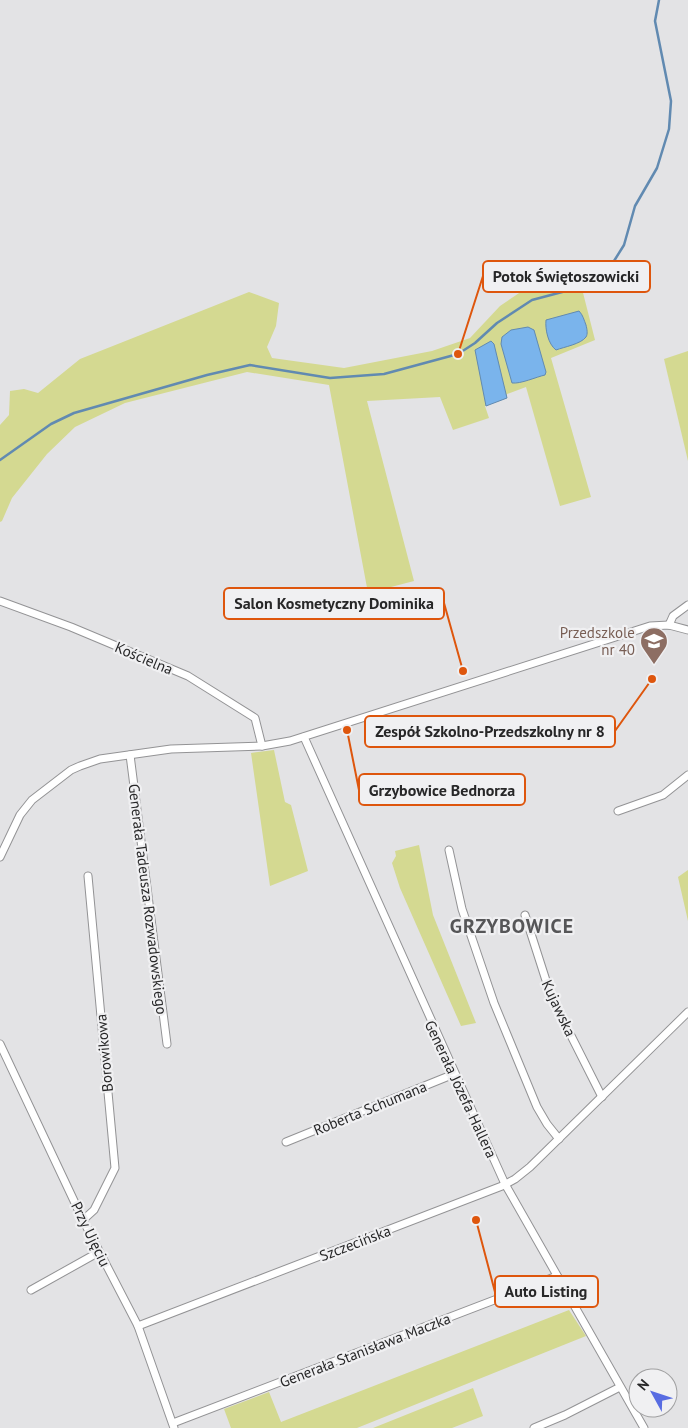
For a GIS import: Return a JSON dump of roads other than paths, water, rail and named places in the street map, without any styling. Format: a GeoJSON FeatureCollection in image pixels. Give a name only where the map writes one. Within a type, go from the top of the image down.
{"type":"FeatureCollection","features":[{"type":"Feature","properties":{"kind":"street","name":"Kościelna"},"geometry":{"type":"LineString","coordinates":[[0,601],[70,627],[188,676],[255,718],[262,746]]}},
{"type":"Feature","properties":{"kind":"street"},"geometry":{"type":"LineString","coordinates":[[669,625],[673,616],[688,604]]}},
{"type":"Feature","properties":{"kind":"street"},"geometry":{"type":"LineString","coordinates":[[0,857],[25,809],[42,791],[80,766],[100,759],[188,747],[262,746],[304,737],[654,625],[669,625],[688,630]]}},
{"type":"Feature","properties":{"kind":"street","name":"Generała Józefa Hallera"},"geometry":{"type":"LineString","coordinates":[[304,737],[505,1184],[644,1428]]}},
{"type":"Feature","properties":{"kind":"street","name":"Generała Tadeusza Rozwadowskiego"},"geometry":{"type":"LineString","coordinates":[[130,755],[167,1044]]}},
{"type":"Feature","properties":{"kind":"street"},"geometry":{"type":"LineString","coordinates":[[618,811],[662,795],[688,775]]}},
{"type":"Feature","properties":{"kind":"street"},"geometry":{"type":"LineString","coordinates":[[449,850],[462,909],[494,1003],[537,1107],[559,1139]]}},
{"type":"Feature","properties":{"kind":"street","name":"Borowikowa"},"geometry":{"type":"LineString","coordinates":[[84,1220],[94,1210],[115,1168],[88,876]]}},
{"type":"Feature","properties":{"kind":"street","name":"Kujawska"},"geometry":{"type":"LineString","coordinates":[[525,914],[551,996],[602,1097]]}},
{"type":"Feature","properties":{"kind":"street","name":"Szczecińska"},"geometry":{"type":"LineString","coordinates":[[138,1326],[505,1184],[523,1174],[688,1012]]}},
{"type":"Feature","properties":{"kind":"street","name":"Przy Ujęciu"},"geometry":{"type":"LineString","coordinates":[[0,1044],[84,1220],[138,1326],[174,1426]]}},
{"type":"Feature","properties":{"kind":"street","name":"Roberta Schumana"},"geometry":{"type":"LineString","coordinates":[[286,1142],[454,1074]]}},
{"type":"Feature","properties":{"kind":"street"},"geometry":{"type":"LineString","coordinates":[[31,1290],[100,1252]]}},
{"type":"Feature","properties":{"kind":"street","name":"Generała Stanisława Maczka"},"geometry":{"type":"LineString","coordinates":[[174,1426],[556,1276]]}},
{"type":"Feature","properties":{"kind":"street"},"geometry":{"type":"LineString","coordinates":[[534,1428],[565,1415],[620,1387]]}},
{"type":"Feature","properties":{"kind":"water"},"geometry":{"type":"Polygon","coordinates":[[[579,311],[586,325],[586,337],[576,343],[556,350],[548,336],[546,320],[579,311]]]}},
{"type":"Feature","properties":{"kind":"water"},"geometry":{"type":"Polygon","coordinates":[[[528,327],[534,330],[546,372],[545,375],[512,383],[501,344],[502,337],[511,330],[528,327]]]}},
{"type":"Feature","properties":{"kind":"water"},"geometry":{"type":"Polygon","coordinates":[[[491,341],[494,344],[507,398],[486,406],[475,350],[491,341]]]}},
{"type":"Feature","properties":{"kind":"waterway"},"geometry":{"type":"LineString","coordinates":[[0,460],[51,424],[74,413],[207,375],[250,365],[330,378],[384,374],[458,354],[475,343],[497,323],[532,300],[581,287],[614,261],[624,245],[635,206],[657,168],[669,129],[671,101],[655,21],[659,0]]}},
{"type":"Feature","properties":{"kind":"place","name":"Potok Świętoszowicki"},"geometry":{"type":"Point","coordinates":[458,354]}},
{"type":"Feature","properties":{"kind":"place","name":"Przedszkole nr 40"},"geometry":{"type":"Point","coordinates":[654,665]}},
{"type":"Feature","properties":{"kind":"place","name":"Salon Kosmetyczny Dominika"},"geometry":{"type":"Point","coordinates":[463,671]}},
{"type":"Feature","properties":{"kind":"place","name":"Zespół Szkolno-Przedszkolny nr 8"},"geometry":{"type":"Point","coordinates":[652,679]}},
{"type":"Feature","properties":{"kind":"place","name":"Grzybowice Bednorza"},"geometry":{"type":"Point","coordinates":[347,730]}},
{"type":"Feature","properties":{"kind":"place","name":"Auto Listing"},"geometry":{"type":"Point","coordinates":[476,1220]}},
{"type":"Feature","properties":{"kind":"district","name":"GRZYBOWICE"},"geometry":{"type":"Point","coordinates":[512,926]}}]}
